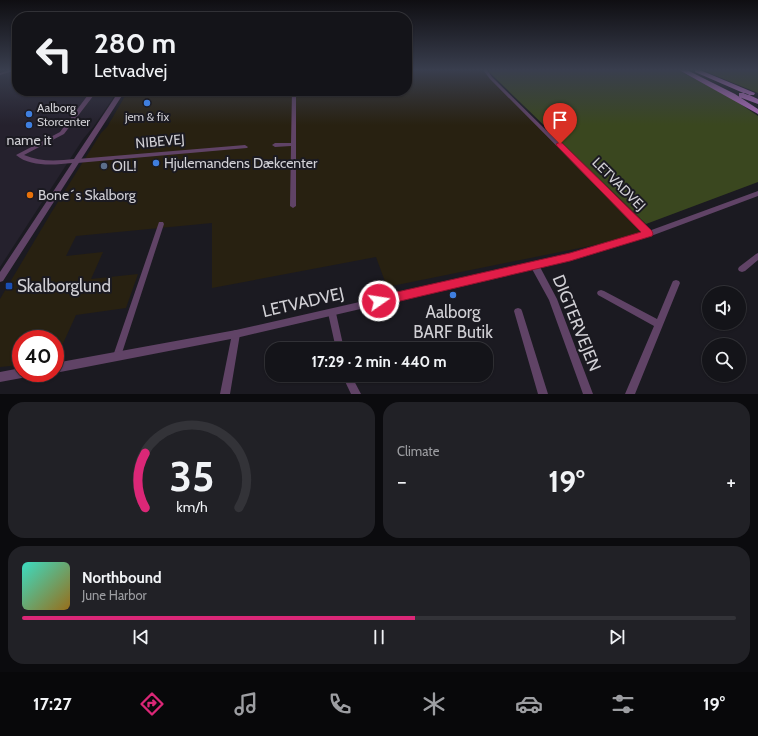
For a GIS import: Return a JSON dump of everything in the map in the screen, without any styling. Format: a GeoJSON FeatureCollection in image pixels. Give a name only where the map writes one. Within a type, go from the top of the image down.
{"type":"FeatureCollection","features":[{"type":"Feature","properties":{"kind":"highway"},"geometry":{"type":"LineString","coordinates":[[717,88],[758,112]]}},
{"type":"Feature","properties":{"kind":"highway"},"geometry":{"type":"LineString","coordinates":[[728,88],[758,102]]}},
{"type":"Feature","properties":{"kind":"highway"},"geometry":{"type":"LineString","coordinates":[[739,88],[758,96]]}},
{"type":"Feature","properties":{"kind":"street","name":"LETVADVEJ"},"geometry":{"type":"LineString","coordinates":[[501,88],[648,234]]}},
{"type":"Feature","properties":{"kind":"street"},"geometry":{"type":"LineString","coordinates":[[77,161],[48,163],[33,161],[19,155],[62,133],[90,96]]}},
{"type":"Feature","properties":{"kind":"street"},"geometry":{"type":"LineString","coordinates":[[0,279],[118,96]]}},
{"type":"Feature","properties":{"kind":"street"},"geometry":{"type":"LineString","coordinates":[[293,206],[294,96]]}},
{"type":"Feature","properties":{"kind":"street"},"geometry":{"type":"LineString","coordinates":[[275,145],[293,144]]}},
{"type":"Feature","properties":{"kind":"street","name":"NIBEVEJ"},"geometry":{"type":"LineString","coordinates":[[77,161],[245,147]]}},
{"type":"Feature","properties":{"kind":"street","name":"LETVADVEJ"},"geometry":{"type":"LineString","coordinates":[[64,366],[236,334],[570,257],[648,234],[758,192]]}},
{"type":"Feature","properties":{"kind":"street"},"geometry":{"type":"LineString","coordinates":[[117,356],[161,224]]}},
{"type":"Feature","properties":{"kind":"street"},"geometry":{"type":"LineString","coordinates":[[742,269],[758,256]]}},
{"type":"Feature","properties":{"kind":"street","name":"DIGTERVEJEN"},"geometry":{"type":"LineString","coordinates":[[534,265],[553,299],[588,394]]}},
{"type":"Feature","properties":{"kind":"street"},"geometry":{"type":"LineString","coordinates":[[630,394],[676,283]]}},
{"type":"Feature","properties":{"kind":"street"},"geometry":{"type":"LineString","coordinates":[[601,294],[659,324]]}},
{"type":"Feature","properties":{"kind":"street"},"geometry":{"type":"LineString","coordinates":[[518,311],[543,394]]}},
{"type":"Feature","properties":{"kind":"street"},"geometry":{"type":"LineString","coordinates":[[332,313],[338,342]]}},
{"type":"Feature","properties":{"kind":"street"},"geometry":{"type":"LineString","coordinates":[[225,394],[236,334]]}},
{"type":"Feature","properties":{"kind":"street"},"geometry":{"type":"LineString","coordinates":[[0,377],[12,375]]}},
{"type":"Feature","properties":{"kind":"street"},"geometry":{"type":"LineString","coordinates":[[350,382],[356,394]]}},
{"type":"Feature","properties":{"kind":"shaded area"},"geometry":{"type":"Polygon","coordinates":[[[0,88],[12,88],[12,96],[114,96],[94,126],[83,139],[0,267],[0,88]]]}},
{"type":"Feature","properties":{"kind":"shaded area"},"geometry":{"type":"Polygon","coordinates":[[[412,88],[500,88],[649,234],[387,287],[376,257],[212,288],[212,223],[76,236],[66,256],[103,252],[91,279],[138,274],[126,308],[76,315],[64,341],[64,330],[12,330],[12,366],[0,367],[0,299],[101,133],[107,127],[125,96],[412,96],[412,88]]]}},
{"type":"Feature","properties":{"kind":"green space"},"geometry":{"type":"Polygon","coordinates":[[[506,88],[713,88],[733,99],[758,116],[758,182],[646,224],[506,88]]]}},
{"type":"Feature","properties":{"kind":"green space"},"geometry":{"type":"Polygon","coordinates":[[[747,88],[758,88],[758,93],[747,88]]]}},
{"type":"Feature","properties":{"kind":"place","name":"jem & fix"},"geometry":{"type":"Point","coordinates":[147,103]}},
{"type":"Feature","properties":{"kind":"place","name":"Aalborg Storcenter"},"geometry":{"type":"Point","coordinates":[29,114]}},
{"type":"Feature","properties":{"kind":"place","name":"name it"},"geometry":{"type":"Point","coordinates":[29,125]}},
{"type":"Feature","properties":{"kind":"place","name":"Hjulemandens Dækcenter"},"geometry":{"type":"Point","coordinates":[156,163]}},
{"type":"Feature","properties":{"kind":"place","name":"OIL!"},"geometry":{"type":"Point","coordinates":[104,166]}},
{"type":"Feature","properties":{"kind":"place","name":"Bone´s Skalborg"},"geometry":{"type":"Point","coordinates":[30,195]}},
{"type":"Feature","properties":{"kind":"place","name":"Skalborglund"},"geometry":{"type":"Point","coordinates":[9,286]}},
{"type":"Feature","properties":{"kind":"place","name":"Aalborg BARF Butik"},"geometry":{"type":"Point","coordinates":[453,295]}},
{"type":"Feature","properties":{"kind":"route"},"geometry":{"type":"LineString","coordinates":[[379,301],[570,257],[648,234],[560,144]]}}]}
